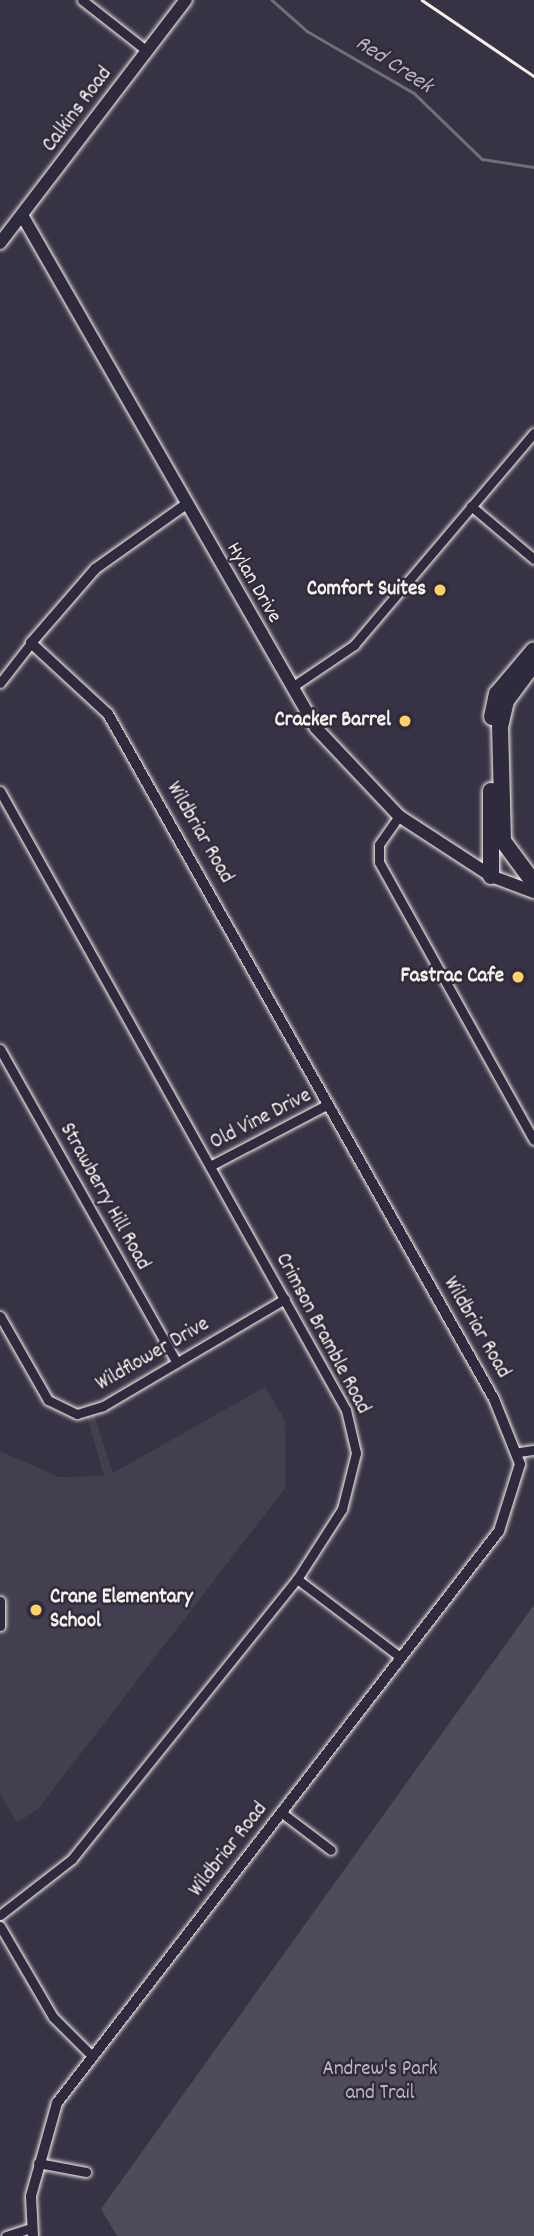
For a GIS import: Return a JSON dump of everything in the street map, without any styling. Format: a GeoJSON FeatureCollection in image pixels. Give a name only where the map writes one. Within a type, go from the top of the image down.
{"type":"FeatureCollection","features":[{"type":"Feature","properties":{"kind":"highway"},"geometry":{"type":"LineString","coordinates":[[491,876],[491,723],[497,694],[534,650]]}},
{"type":"Feature","properties":{"kind":"highway"},"geometry":{"type":"LineString","coordinates":[[534,663],[506,701],[500,726],[503,841],[534,884]]}},
{"type":"Feature","properties":{"kind":"main road","name":"Calkins Road"},"geometry":{"type":"LineString","coordinates":[[0,243],[186,0]]}},
{"type":"Feature","properties":{"kind":"main road","name":"Hylan Drive"},"geometry":{"type":"LineString","coordinates":[[22,215],[185,505],[292,687],[345,766],[399,816],[491,876],[534,892]]}},
{"type":"Feature","properties":{"kind":"street"},"geometry":{"type":"LineString","coordinates":[[82,0],[147,51]]}},
{"type":"Feature","properties":{"kind":"street"},"geometry":{"type":"LineString","coordinates":[[292,687],[354,645],[534,433]]}},
{"type":"Feature","properties":{"kind":"street"},"geometry":{"type":"LineString","coordinates":[[0,684],[31,643],[96,569],[185,505]]}},
{"type":"Feature","properties":{"kind":"street"},"geometry":{"type":"LineString","coordinates":[[471,506],[534,559]]}},
{"type":"Feature","properties":{"kind":"street","name":"Wildbriar Road"},"geometry":{"type":"LineString","coordinates":[[31,643],[108,714],[328,1104],[519,1452],[516,1491],[499,1531],[57,2103],[38,2163],[32,2232]]}},
{"type":"Feature","properties":{"kind":"street","name":"Crimson Bramble Road"},"geometry":{"type":"LineString","coordinates":[[0,791],[346,1410],[356,1453],[342,1509],[297,1579],[72,1859],[0,1915]]}},
{"type":"Feature","properties":{"kind":"street"},"geometry":{"type":"LineString","coordinates":[[399,816],[379,845],[380,862],[534,1140]]}},
{"type":"Feature","properties":{"kind":"street","name":"Strawberry Hill Road"},"geometry":{"type":"LineString","coordinates":[[0,1049],[177,1363]]}},
{"type":"Feature","properties":{"kind":"street","name":"Old Vine Drive"},"geometry":{"type":"LineString","coordinates":[[210,1166],[328,1104]]}},
{"type":"Feature","properties":{"kind":"street","name":"Wildflower Drive"},"geometry":{"type":"LineString","coordinates":[[0,1316],[42,1391],[69,1413],[94,1411],[285,1298]]}},
{"type":"Feature","properties":{"kind":"street"},"geometry":{"type":"LineString","coordinates":[[519,1452],[534,1450]]}},
{"type":"Feature","properties":{"kind":"street"},"geometry":{"type":"LineString","coordinates":[[297,1579],[400,1657]]}},
{"type":"Feature","properties":{"kind":"street"},"geometry":{"type":"LineString","coordinates":[[0,1601],[0,1626]]}},
{"type":"Feature","properties":{"kind":"street"},"geometry":{"type":"LineString","coordinates":[[282,1813],[331,1850]]}},
{"type":"Feature","properties":{"kind":"street"},"geometry":{"type":"LineString","coordinates":[[0,1926],[53,2017],[92,2056]]}},
{"type":"Feature","properties":{"kind":"street"},"geometry":{"type":"LineString","coordinates":[[38,2163],[86,2172]]}},
{"type":"Feature","properties":{"kind":"street"},"geometry":{"type":"LineString","coordinates":[[6,2236],[32,2232]]}},
{"type":"Feature","properties":{"kind":"shaded area"},"geometry":{"type":"Polygon","coordinates":[[[265,1387],[285,1420],[286,1487],[39,1808],[17,1823],[0,1794],[0,1451],[59,1477],[104,1476],[87,1417],[94,1415],[113,1473],[265,1387]]]}},
{"type":"Feature","properties":{"kind":"green space","name":"Andrew's Park and Trail"},"geometry":{"type":"Polygon","coordinates":[[[534,1605],[534,2236],[117,2236],[101,2209],[534,1605]]]}},
{"type":"Feature","properties":{"kind":"waterway","name":"Red Creek"},"geometry":{"type":"LineString","coordinates":[[272,0],[307,31],[414,93],[482,159],[534,167]]}},
{"type":"Feature","properties":{"kind":"railway"},"geometry":{"type":"LineString","coordinates":[[422,0],[534,76]]}},
{"type":"Feature","properties":{"kind":"place","name":"Comfort Suites"},"geometry":{"type":"Point","coordinates":[440,590]}},
{"type":"Feature","properties":{"kind":"place","name":"Cracker Barrel"},"geometry":{"type":"Point","coordinates":[405,721]}},
{"type":"Feature","properties":{"kind":"place","name":"Fastrac Cafe"},"geometry":{"type":"Point","coordinates":[518,977]}},
{"type":"Feature","properties":{"kind":"place","name":"Crane Elementary School"},"geometry":{"type":"Point","coordinates":[36,1610]}}]}
